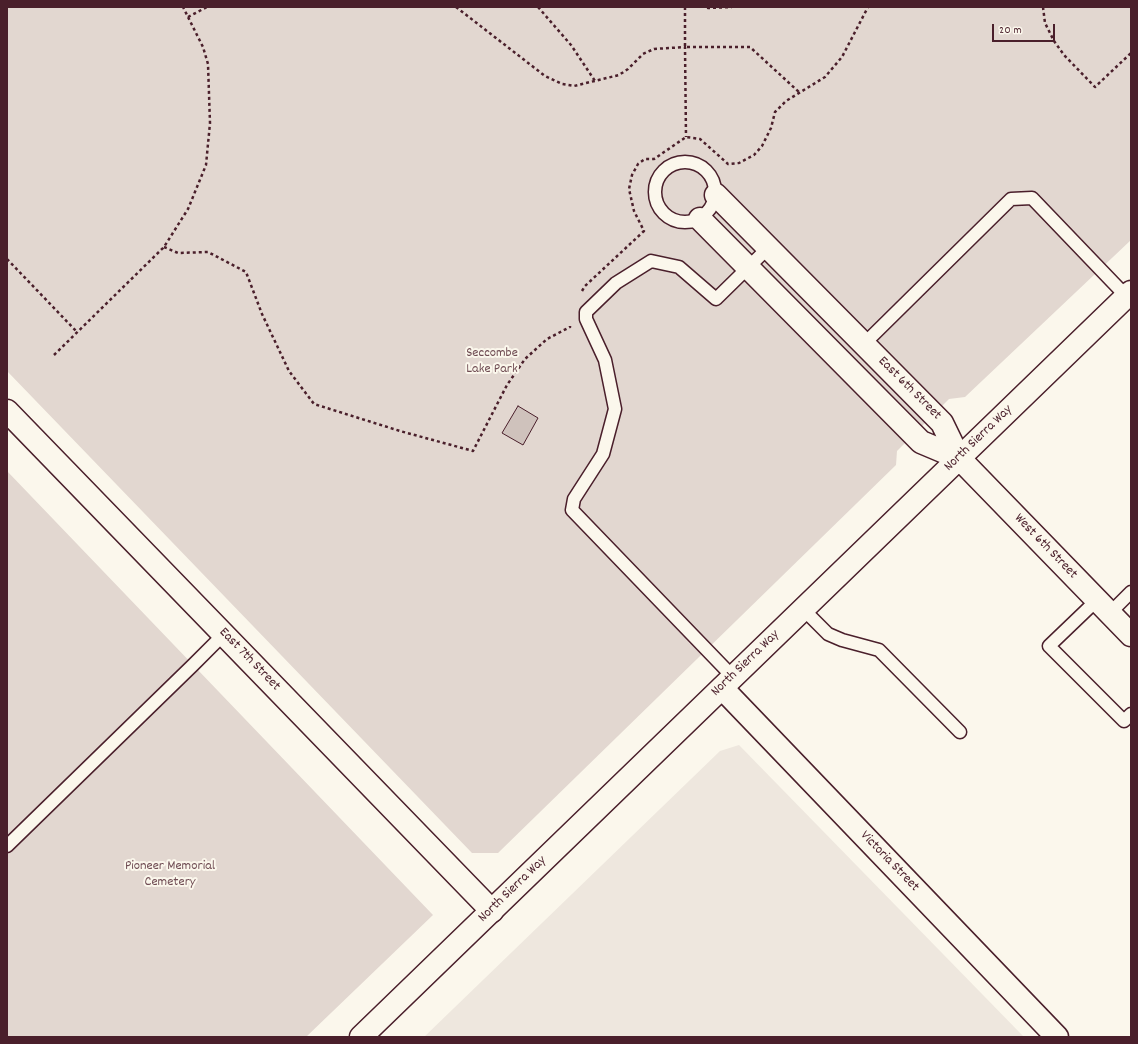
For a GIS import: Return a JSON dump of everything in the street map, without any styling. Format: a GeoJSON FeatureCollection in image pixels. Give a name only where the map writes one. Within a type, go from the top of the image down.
{"type":"FeatureCollection","features":[{"type":"Feature","properties":{"kind":"street","name":"East 6th Street"},"geometry":{"type":"LineString","coordinates":[[716,195],[942,423],[959,458]]}},
{"type":"Feature","properties":{"kind":"street","name":"East 6th Street"},"geometry":{"type":"LineString","coordinates":[[700,219],[921,442],[959,458]]}},
{"type":"Feature","properties":{"kind":"street","name":"North Sierra Way"},"geometry":{"type":"LineString","coordinates":[[361,1037],[1129,294]]}},
{"type":"Feature","properties":{"kind":"street","name":"East 7th Street"},"geometry":{"type":"LineString","coordinates":[[7,410],[492,910]]}},
{"type":"Feature","properties":{"kind":"street","name":"West 6th Street"},"geometry":{"type":"LineString","coordinates":[[959,458],[1131,635]]}},
{"type":"Feature","properties":{"kind":"street","name":"Victoria Street"},"geometry":{"type":"LineString","coordinates":[[727,683],[1057,1037]]}},
{"type":"Feature","properties":{"kind":"lane"},"geometry":{"type":"LineString","coordinates":[[686,162],[695,164],[704,169],[711,176],[715,185],[716,195],[708,213],[700,219],[691,222],[680,222],[671,219],[663,213],[655,195],[656,185],[660,176],[667,168],[686,162]]}},
{"type":"Feature","properties":{"kind":"lane"},"geometry":{"type":"LineString","coordinates":[[864,344],[1011,200],[1032,198],[1129,294]]}},
{"type":"Feature","properties":{"kind":"lane"},"geometry":{"type":"LineString","coordinates":[[727,683],[572,510],[574,499],[603,454],[615,409],[605,360],[586,319],[586,312],[616,283],[651,261],[679,267],[716,299],[768,248]]}},
{"type":"Feature","properties":{"kind":"lane"},"geometry":{"type":"LineString","coordinates":[[1131,592],[1103,606],[1050,646],[1124,721],[1131,714]]}},
{"type":"Feature","properties":{"kind":"lane"},"geometry":{"type":"LineString","coordinates":[[803,610],[828,634],[842,640],[879,650],[960,732]]}},
{"type":"Feature","properties":{"kind":"lane"},"geometry":{"type":"LineString","coordinates":[[7,846],[188,671],[224,634]]}},
{"type":"Feature","properties":{"kind":"path"},"geometry":{"type":"LineString","coordinates":[[54,355],[164,247],[188,210],[206,165],[210,123],[208,64],[203,47],[183,7]]}},
{"type":"Feature","properties":{"kind":"path"},"geometry":{"type":"LineString","coordinates":[[188,17],[207,7]]}},
{"type":"Feature","properties":{"kind":"path"},"geometry":{"type":"LineString","coordinates":[[456,7],[545,76],[562,84],[574,86],[619,75],[628,69],[643,54],[654,49],[685,47],[750,47],[800,93]]}},
{"type":"Feature","properties":{"kind":"path"},"geometry":{"type":"LineString","coordinates":[[538,7],[570,45],[595,81]]}},
{"type":"Feature","properties":{"kind":"path"},"geometry":{"type":"LineString","coordinates":[[685,7],[686,137]]}},
{"type":"Feature","properties":{"kind":"path"},"geometry":{"type":"LineString","coordinates":[[708,7],[732,7]]}},
{"type":"Feature","properties":{"kind":"path"},"geometry":{"type":"LineString","coordinates":[[581,292],[585,286],[644,231],[634,211],[629,190],[632,175],[638,164],[645,158],[654,159],[686,137],[700,139],[728,164],[739,163],[754,155],[762,146],[771,128],[775,112],[786,101],[825,77],[842,57],[868,7]]}},
{"type":"Feature","properties":{"kind":"path"},"geometry":{"type":"LineString","coordinates":[[1043,7],[1045,23],[1054,41],[1064,55],[1095,87],[1131,53]]}},
{"type":"Feature","properties":{"kind":"path"},"geometry":{"type":"LineString","coordinates":[[164,247],[178,254],[208,252],[246,272],[262,314],[290,371],[314,404],[400,431],[473,451],[507,386],[524,359],[547,339],[570,328],[571,320]]}},
{"type":"Feature","properties":{"kind":"path"},"geometry":{"type":"LineString","coordinates":[[7,259],[77,332]]}},
{"type":"Feature","properties":{"kind":"shaded area"},"geometry":{"type":"Polygon","coordinates":[[[739,745],[1024,1037],[424,1037],[720,751],[739,745]]]}},
{"type":"Feature","properties":{"kind":"green space","name":"Seccombe Lake Park"},"geometry":{"type":"Polygon","coordinates":[[[7,7],[1131,7],[1131,240],[965,397],[949,399],[897,451],[896,465],[498,853],[472,853],[7,371],[7,7]]]}},
{"type":"Feature","properties":{"kind":"green space","name":"Pioneer Memorial Cemetery"},"geometry":{"type":"Polygon","coordinates":[[[7,471],[433,915],[306,1037],[7,1037],[7,471]]]}},
{"type":"Feature","properties":{"kind":"building"},"geometry":{"type":"Polygon","coordinates":[[[518,406],[538,418],[523,445],[502,433],[518,406]]]}}]}
